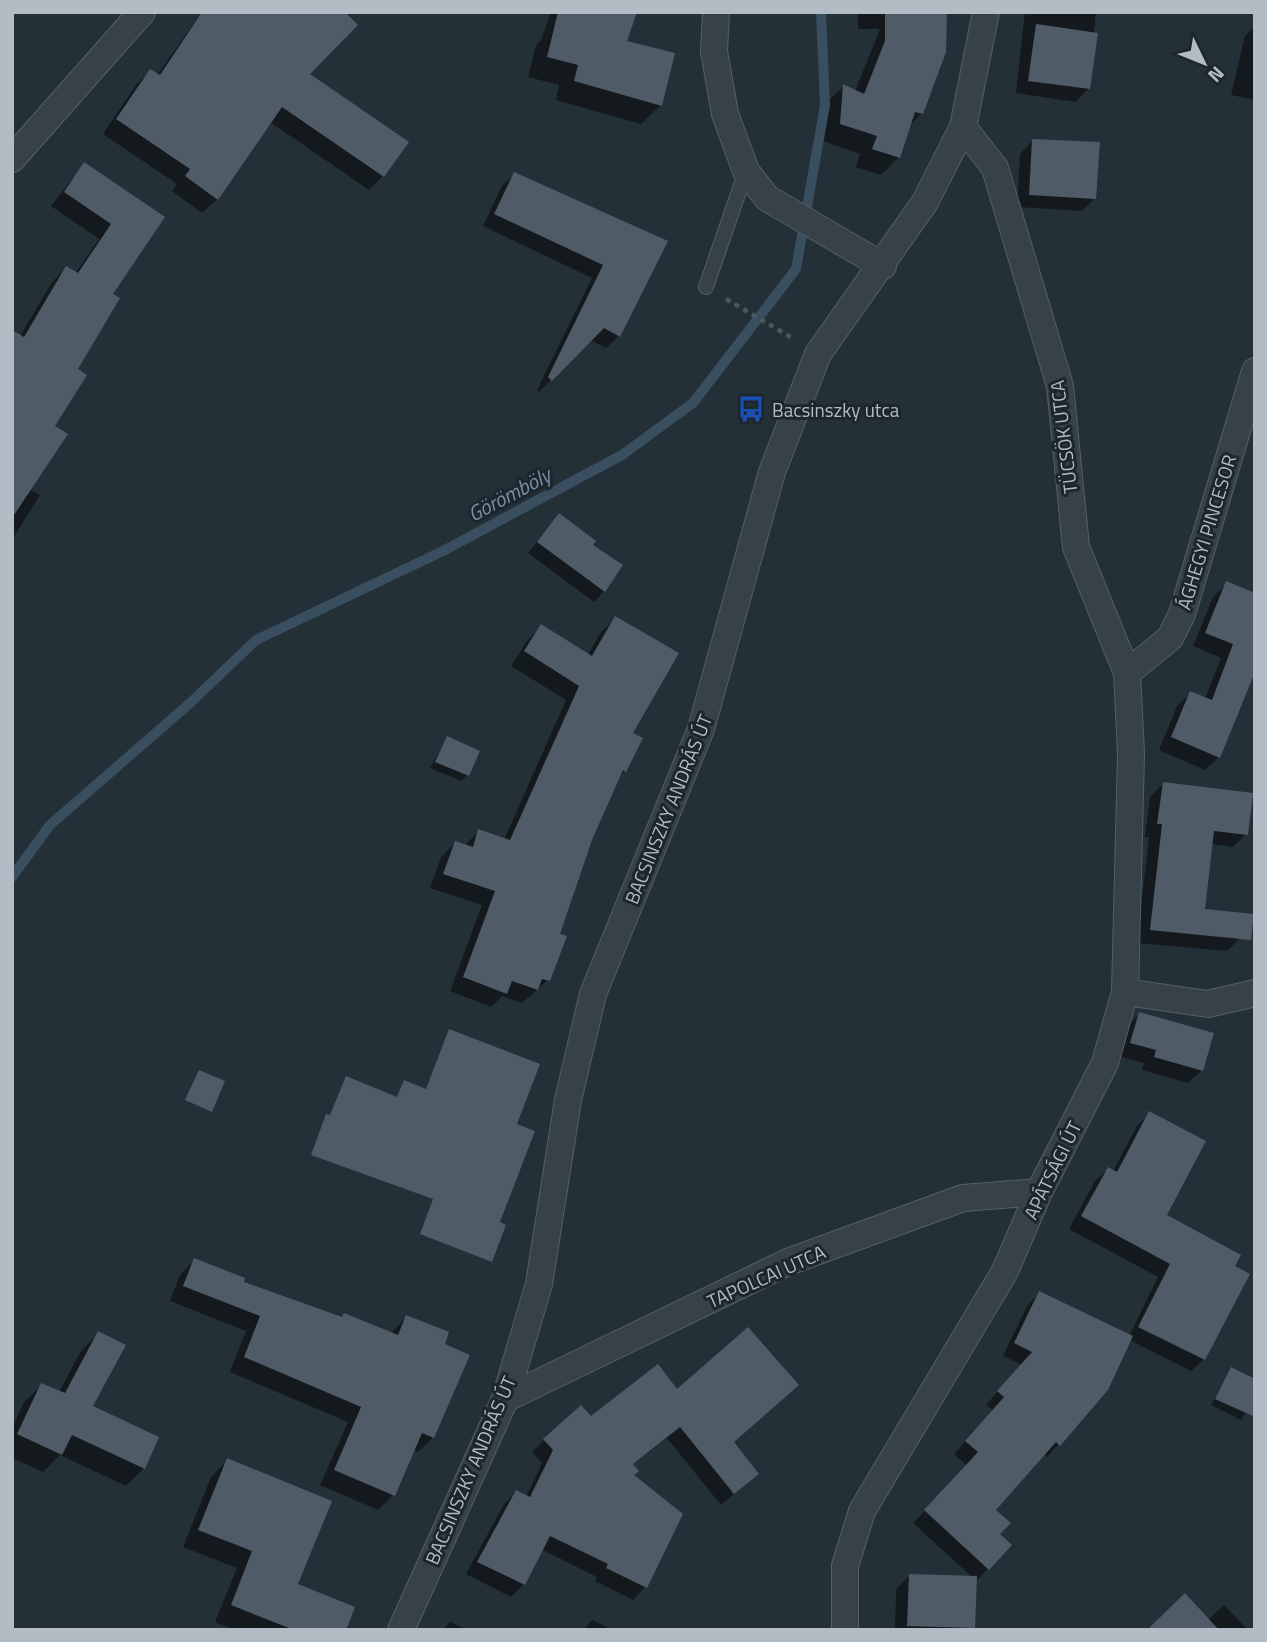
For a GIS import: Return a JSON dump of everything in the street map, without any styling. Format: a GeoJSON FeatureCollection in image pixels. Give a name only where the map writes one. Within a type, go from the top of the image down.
{"type":"FeatureCollection","features":[{"type":"Feature","properties":{"kind":"street"},"geometry":{"type":"LineString","coordinates":[[12,159],[142,12]]}},
{"type":"Feature","properties":{"kind":"street"},"geometry":{"type":"LineString","coordinates":[[716,12],[714,51],[725,114],[746,171],[767,198],[883,266]]}},
{"type":"Feature","properties":{"kind":"street","name":"BACSINSZKY ANDRÁS ÚT"},"geometry":{"type":"LineString","coordinates":[[401,1630],[505,1399],[539,1284],[568,1100],[593,994],[701,729],[772,472],[818,354],[883,266],[925,202],[963,128],[986,12]]}},
{"type":"Feature","properties":{"kind":"street","name":"TÜCSÖK UTCA"},"geometry":{"type":"LineString","coordinates":[[963,128],[995,168],[1060,386],[1076,547],[1126,673]]}},
{"type":"Feature","properties":{"kind":"street","name":"ÁGHEGYI PINCESOR"},"geometry":{"type":"LineString","coordinates":[[1126,673],[1170,638],[1182,614],[1255,371]]}},
{"type":"Feature","properties":{"kind":"street","name":"APÁTSÁGI ÚT"},"geometry":{"type":"LineString","coordinates":[[845,1630],[845,1566],[862,1511],[1005,1271],[1039,1192],[1105,1063],[1125,992],[1131,754],[1126,673]]}},
{"type":"Feature","properties":{"kind":"street"},"geometry":{"type":"LineString","coordinates":[[1125,992],[1208,1004],[1255,993]]}},
{"type":"Feature","properties":{"kind":"street","name":"TAPOLCAI UTCA"},"geometry":{"type":"LineString","coordinates":[[505,1399],[788,1262],[962,1198],[1039,1192]]}},
{"type":"Feature","properties":{"kind":"lane"},"geometry":{"type":"LineString","coordinates":[[706,288],[746,171]]}},
{"type":"Feature","properties":{"kind":"path"},"geometry":{"type":"LineString","coordinates":[[706,288],[818,354]]}},
{"type":"Feature","properties":{"kind":"building"},"geometry":{"type":"Polygon","coordinates":[[[202,12],[345,12],[358,25],[310,74],[409,142],[384,177],[282,107],[218,200],[185,176],[190,169],[116,119],[150,69],[160,75],[202,12]]]}},
{"type":"Feature","properties":{"kind":"building"},"geometry":{"type":"Polygon","coordinates":[[[558,12],[637,12],[627,41],[675,53],[662,106],[574,81],[578,65],[547,57],[558,12]]]}},
{"type":"Feature","properties":{"kind":"building"},"geometry":{"type":"Polygon","coordinates":[[[885,12],[947,12],[946,52],[923,114],[915,112],[900,158],[872,149],[877,136],[840,124],[843,84],[864,94],[885,41],[885,12]]]}},
{"type":"Feature","properties":{"kind":"building"},"geometry":{"type":"Polygon","coordinates":[[[1036,24],[1098,33],[1090,89],[1028,81],[1036,24]]]}},
{"type":"Feature","properties":{"kind":"building"},"geometry":{"type":"Polygon","coordinates":[[[1032,139],[1100,142],[1096,199],[1029,195],[1032,139]]]}},
{"type":"Feature","properties":{"kind":"building"},"geometry":{"type":"Polygon","coordinates":[[[84,162],[165,217],[113,294],[120,298],[78,369],[87,375],[55,426],[68,434],[12,518],[12,330],[24,337],[66,266],[78,273],[111,224],[64,192],[84,162]]]}},
{"type":"Feature","properties":{"kind":"building"},"geometry":{"type":"Polygon","coordinates":[[[514,172],[668,241],[620,337],[604,328],[552,381],[548,377],[603,265],[494,214],[514,172]]]}},
{"type":"Feature","properties":{"kind":"building"},"geometry":{"type":"Polygon","coordinates":[[[559,513],[596,541],[593,545],[623,565],[605,592],[537,542],[559,513]]]}},
{"type":"Feature","properties":{"kind":"building"},"geometry":{"type":"Polygon","coordinates":[[[1226,581],[1255,593],[1255,672],[1220,758],[1171,737],[1190,691],[1212,700],[1233,644],[1205,633],[1226,581]]]}},
{"type":"Feature","properties":{"kind":"building"},"geometry":{"type":"Polygon","coordinates":[[[615,616],[679,653],[633,733],[643,738],[626,772],[623,770],[592,840],[560,934],[567,936],[550,981],[542,979],[538,990],[512,981],[507,994],[463,977],[495,891],[443,874],[455,841],[473,847],[478,829],[510,840],[579,686],[524,651],[541,624],[592,656],[615,616]]]}},
{"type":"Feature","properties":{"kind":"building"},"geometry":{"type":"Polygon","coordinates":[[[447,736],[480,751],[469,776],[435,762],[447,736]]]}},
{"type":"Feature","properties":{"kind":"building"},"geometry":{"type":"Polygon","coordinates":[[[1163,782],[1253,793],[1248,835],[1214,831],[1205,909],[1254,914],[1251,940],[1150,930],[1162,824],[1157,824],[1163,782]]]}},
{"type":"Feature","properties":{"kind":"building"},"geometry":{"type":"Polygon","coordinates":[[[1139,1012],[1214,1033],[1203,1071],[1154,1057],[1156,1050],[1130,1043],[1139,1012]]]}},
{"type":"Feature","properties":{"kind":"building"},"geometry":{"type":"Polygon","coordinates":[[[449,1029],[540,1064],[517,1124],[535,1131],[500,1222],[506,1225],[492,1262],[420,1234],[433,1199],[311,1155],[326,1114],[330,1115],[346,1076],[397,1097],[404,1080],[426,1089],[449,1029]]]}},
{"type":"Feature","properties":{"kind":"building"},"geometry":{"type":"Polygon","coordinates":[[[199,1070],[225,1081],[212,1112],[185,1100],[199,1070]]]}},
{"type":"Feature","properties":{"kind":"building"},"geometry":{"type":"Polygon","coordinates":[[[1149,1111],[1206,1141],[1167,1215],[1241,1255],[1235,1266],[1250,1274],[1205,1360],[1138,1327],[1170,1264],[1081,1216],[1108,1167],[1117,1172],[1149,1111]]]}},
{"type":"Feature","properties":{"kind":"building"},"geometry":{"type":"Polygon","coordinates":[[[194,1258],[245,1278],[244,1282],[342,1317],[344,1313],[398,1335],[406,1315],[449,1332],[445,1344],[470,1355],[434,1438],[422,1433],[395,1496],[334,1470],[361,1407],[244,1357],[260,1316],[183,1286],[194,1258]]]}},
{"type":"Feature","properties":{"kind":"building"},"geometry":{"type":"Polygon","coordinates":[[[1039,1291],[1133,1336],[1108,1390],[1060,1446],[1056,1442],[996,1510],[1011,1523],[1000,1534],[1012,1545],[989,1570],[924,1510],[978,1452],[965,1441],[1004,1397],[997,1391],[1032,1352],[1014,1343],[1039,1291]]]}},
{"type":"Feature","properties":{"kind":"building"},"geometry":{"type":"Polygon","coordinates":[[[748,1327],[799,1385],[734,1442],[759,1474],[734,1494],[680,1427],[633,1464],[639,1471],[634,1475],[683,1514],[647,1588],[606,1568],[608,1564],[550,1536],[525,1585],[477,1562],[516,1490],[530,1497],[553,1450],[543,1439],[581,1405],[591,1416],[658,1364],[677,1389],[748,1327]]]}},
{"type":"Feature","properties":{"kind":"building"},"geometry":{"type":"Polygon","coordinates":[[[98,1331],[126,1345],[93,1406],[159,1437],[145,1469],[72,1435],[62,1455],[17,1434],[41,1383],[65,1393],[98,1331]]]}},
{"type":"Feature","properties":{"kind":"building"},"geometry":{"type":"Polygon","coordinates":[[[1231,1367],[1255,1379],[1255,1417],[1215,1399],[1231,1367]]]}},
{"type":"Feature","properties":{"kind":"building"},"geometry":{"type":"Polygon","coordinates":[[[227,1458],[332,1501],[298,1584],[355,1607],[346,1630],[294,1630],[231,1605],[252,1551],[198,1530],[227,1458]]]}},
{"type":"Feature","properties":{"kind":"building"},"geometry":{"type":"Polygon","coordinates":[[[909,1574],[977,1576],[975,1628],[907,1626],[909,1574]]]}},
{"type":"Feature","properties":{"kind":"building"},"geometry":{"type":"Polygon","coordinates":[[[1185,1593],[1219,1630],[1147,1630],[1185,1593]]]}},
{"type":"Feature","properties":{"kind":"waterway","name":"Görömböly"},"geometry":{"type":"LineString","coordinates":[[12,877],[50,825],[189,704],[256,640],[443,551],[622,455],[693,403],[796,269],[825,105],[821,12]]}},
{"type":"Feature","properties":{"kind":"place","name":"Bacsinszky utca"},"geometry":{"type":"Point","coordinates":[751,409]}}]}
